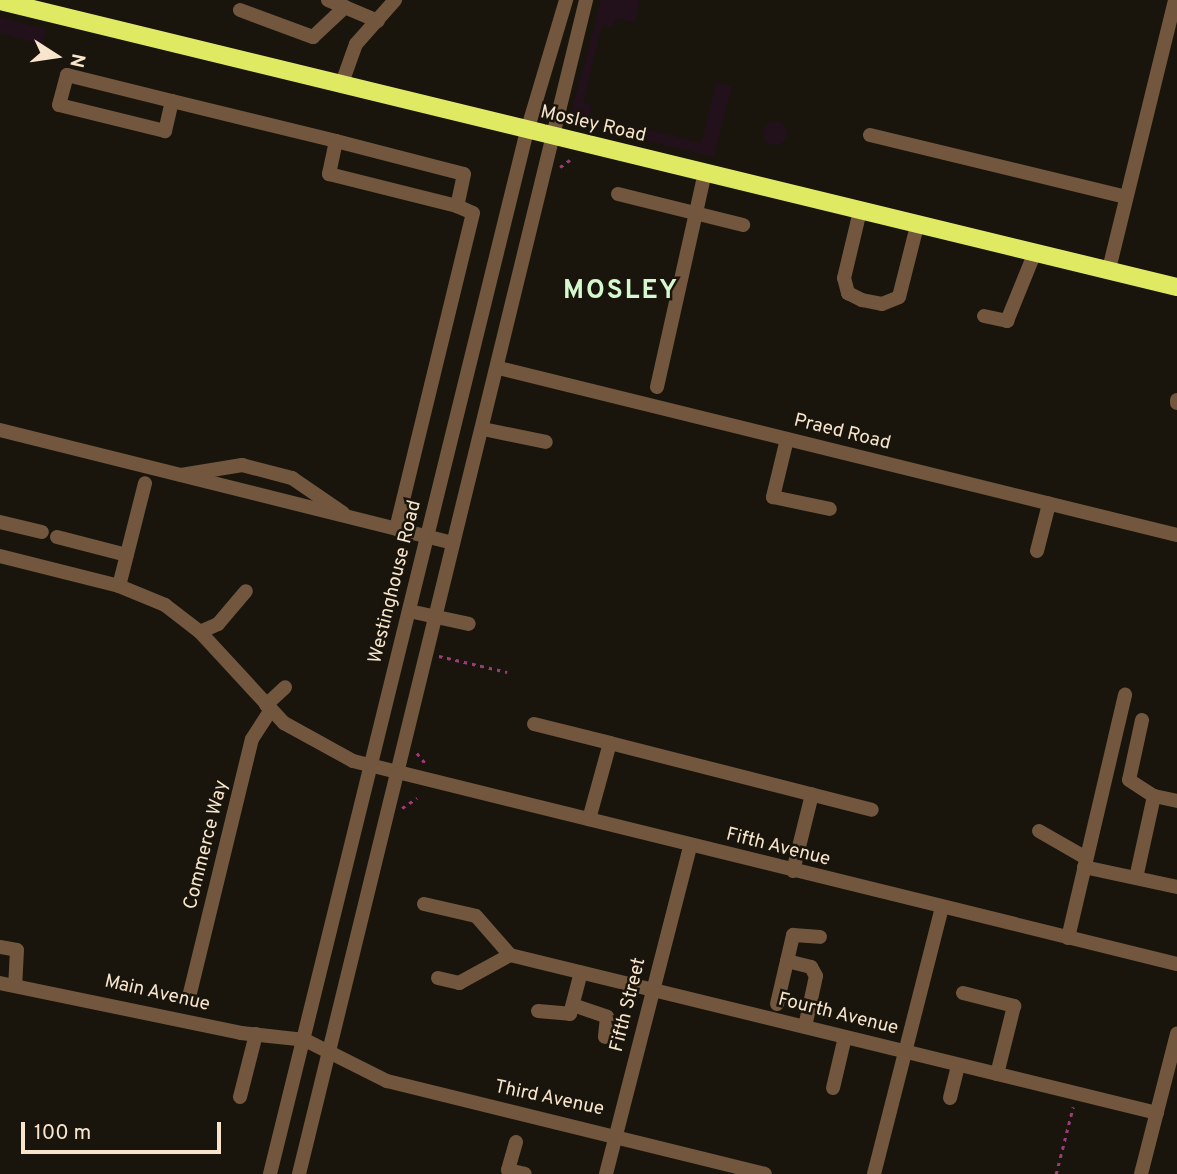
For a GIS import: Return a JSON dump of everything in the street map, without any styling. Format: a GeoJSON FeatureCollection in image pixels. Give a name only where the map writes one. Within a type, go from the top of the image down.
{"type":"FeatureCollection","features":[{"type":"Feature","properties":{"kind":"main road","name":"Mosley Road"},"geometry":{"type":"LineString","coordinates":[[11,2],[527,131],[1177,287]]}},
{"type":"Feature","properties":{"kind":"street"},"geometry":{"type":"LineString","coordinates":[[328,0],[378,22]]}},
{"type":"Feature","properties":{"kind":"street"},"geometry":{"type":"LineString","coordinates":[[342,83],[352,50],[396,0]]}},
{"type":"Feature","properties":{"kind":"street","name":"Westinghouse Road"},"geometry":{"type":"LineString","coordinates":[[270,1174],[527,131],[566,0]]}},
{"type":"Feature","properties":{"kind":"street"},"geometry":{"type":"LineString","coordinates":[[299,1174],[425,652],[499,368],[586,0]]}},
{"type":"Feature","properties":{"kind":"street"},"geometry":{"type":"LineString","coordinates":[[1109,269],[1175,0]]}},
{"type":"Feature","properties":{"kind":"street"},"geometry":{"type":"LineString","coordinates":[[240,10],[313,37],[345,7]]}},
{"type":"Feature","properties":{"kind":"street"},"geometry":{"type":"LineString","coordinates":[[172,101],[165,131],[59,106],[67,75],[336,141],[464,174],[457,206]]}},
{"type":"Feature","properties":{"kind":"street"},"geometry":{"type":"LineString","coordinates":[[870,135],[1126,197]]}},
{"type":"Feature","properties":{"kind":"street"},"geometry":{"type":"LineString","coordinates":[[336,141],[329,174],[457,206],[473,213],[396,529]]}},
{"type":"Feature","properties":{"kind":"street"},"geometry":{"type":"LineString","coordinates":[[657,387],[700,214],[705,173]]}},
{"type":"Feature","properties":{"kind":"street"},"geometry":{"type":"LineString","coordinates":[[618,194],[743,225]]}},
{"type":"Feature","properties":{"kind":"street"},"geometry":{"type":"LineString","coordinates":[[860,211],[844,278],[848,293],[862,300],[882,304],[898,296],[917,226]]}},
{"type":"Feature","properties":{"kind":"street"},"geometry":{"type":"LineString","coordinates":[[984,316],[1007,321],[1035,252]]}},
{"type":"Feature","properties":{"kind":"street","name":"Praed Road"},"geometry":{"type":"LineString","coordinates":[[499,368],[1177,535]]}},
{"type":"Feature","properties":{"kind":"street"},"geometry":{"type":"LineString","coordinates":[[483,429],[546,442]]}},
{"type":"Feature","properties":{"kind":"street"},"geometry":{"type":"LineString","coordinates":[[0,430],[453,543]]}},
{"type":"Feature","properties":{"kind":"street"},"geometry":{"type":"LineString","coordinates":[[786,439],[773,497],[830,509]]}},
{"type":"Feature","properties":{"kind":"street"},"geometry":{"type":"LineString","coordinates":[[180,475],[242,465],[292,478],[344,514]]}},
{"type":"Feature","properties":{"kind":"street"},"geometry":{"type":"LineString","coordinates":[[119,586],[145,483]]}},
{"type":"Feature","properties":{"kind":"street"},"geometry":{"type":"LineString","coordinates":[[1037,551],[1049,504]]}},
{"type":"Feature","properties":{"kind":"street"},"geometry":{"type":"LineString","coordinates":[[0,522],[42,532]]}},
{"type":"Feature","properties":{"kind":"street"},"geometry":{"type":"LineString","coordinates":[[57,537],[127,555]]}},
{"type":"Feature","properties":{"kind":"street"},"geometry":{"type":"LineString","coordinates":[[0,556],[119,586],[165,605],[200,632],[268,708],[321,746],[371,766]]}},
{"type":"Feature","properties":{"kind":"street"},"geometry":{"type":"LineString","coordinates":[[200,632],[218,624],[246,591]]}},
{"type":"Feature","properties":{"kind":"street"},"geometry":{"type":"LineString","coordinates":[[409,611],[470,624]]}},
{"type":"Feature","properties":{"kind":"street","name":"Commerce Way"},"geometry":{"type":"LineString","coordinates":[[190,993],[252,739],[268,708],[285,687]]}},
{"type":"Feature","properties":{"kind":"street"},"geometry":{"type":"LineString","coordinates":[[1068,938],[1125,695]]}},
{"type":"Feature","properties":{"kind":"street"},"geometry":{"type":"LineString","coordinates":[[1142,720],[1129,780],[1154,796],[1177,801]]}},
{"type":"Feature","properties":{"kind":"street"},"geometry":{"type":"LineString","coordinates":[[534,724],[872,810]]}},
{"type":"Feature","properties":{"kind":"street"},"geometry":{"type":"LineString","coordinates":[[589,819],[610,743]]}},
{"type":"Feature","properties":{"kind":"street","name":"Fifth Avenue"},"geometry":{"type":"LineString","coordinates":[[371,766],[1177,964]]}},
{"type":"Feature","properties":{"kind":"street"},"geometry":{"type":"LineString","coordinates":[[793,871],[812,794]]}},
{"type":"Feature","properties":{"kind":"street"},"geometry":{"type":"LineString","coordinates":[[1136,878],[1154,796]]}},
{"type":"Feature","properties":{"kind":"street"},"geometry":{"type":"LineString","coordinates":[[1039,831],[1085,863],[1177,887]]}},
{"type":"Feature","properties":{"kind":"street","name":"Fifth Street"},"geometry":{"type":"LineString","coordinates":[[606,1174],[690,846]]}},
{"type":"Feature","properties":{"kind":"street"},"geometry":{"type":"LineString","coordinates":[[424,904],[476,916],[510,955],[459,983],[438,978]]}},
{"type":"Feature","properties":{"kind":"street"},"geometry":{"type":"LineString","coordinates":[[874,1174],[942,907]]}},
{"type":"Feature","properties":{"kind":"street"},"geometry":{"type":"LineString","coordinates":[[777,1004],[796,932],[820,937]]}},
{"type":"Feature","properties":{"kind":"street"},"geometry":{"type":"LineString","coordinates":[[0,947],[17,950],[15,984]]}},
{"type":"Feature","properties":{"kind":"street","name":"Fourth Avenue"},"geometry":{"type":"LineString","coordinates":[[510,955],[1157,1113]]}},
{"type":"Feature","properties":{"kind":"street"},"geometry":{"type":"LineString","coordinates":[[787,961],[811,967],[816,976],[804,1027]]}},
{"type":"Feature","properties":{"kind":"street"},"geometry":{"type":"LineString","coordinates":[[538,1011],[566,1017],[573,1005],[581,972]]}},
{"type":"Feature","properties":{"kind":"street","name":"Main Avenue"},"geometry":{"type":"LineString","coordinates":[[0,983],[133,1007],[256,1034],[305,1040]]}},
{"type":"Feature","properties":{"kind":"street"},"geometry":{"type":"LineString","coordinates":[[963,993],[1014,1006],[996,1074]]}},
{"type":"Feature","properties":{"kind":"street"},"geometry":{"type":"LineString","coordinates":[[573,1005],[607,1017],[605,1037]]}},
{"type":"Feature","properties":{"kind":"street"},"geometry":{"type":"LineString","coordinates":[[240,1097],[256,1034]]}},
{"type":"Feature","properties":{"kind":"street"},"geometry":{"type":"LineString","coordinates":[[1142,1174],[1177,1034]]}},
{"type":"Feature","properties":{"kind":"street"},"geometry":{"type":"LineString","coordinates":[[833,1088],[845,1037]]}},
{"type":"Feature","properties":{"kind":"street","name":"Third Avenue"},"geometry":{"type":"LineString","coordinates":[[305,1040],[330,1050],[346,1065],[387,1081],[765,1174]]}},
{"type":"Feature","properties":{"kind":"street"},"geometry":{"type":"LineString","coordinates":[[950,1098],[958,1065]]}},
{"type":"Feature","properties":{"kind":"street"},"geometry":{"type":"LineString","coordinates":[[516,1142],[508,1170],[525,1174]]}},
{"type":"Feature","properties":{"kind":"path"},"geometry":{"type":"LineString","coordinates":[[425,652],[507,672]]}},
{"type":"Feature","properties":{"kind":"path"},"geometry":{"type":"LineString","coordinates":[[1056,1174],[1076,1093]]}},
{"type":"Feature","properties":{"kind":"shaded area"},"geometry":{"type":"Polygon","coordinates":[[[601,0],[640,0],[635,23],[616,18],[613,27],[602,25],[583,102],[592,105],[587,125],[576,121],[572,109],[601,0]]]}},
{"type":"Feature","properties":{"kind":"shaded area"},"geometry":{"type":"Polygon","coordinates":[[[0,17],[46,29],[42,45],[0,34],[0,17]]]}},
{"type":"Feature","properties":{"kind":"shaded area"},"geometry":{"type":"Polygon","coordinates":[[[716,82],[732,86],[714,157],[609,131],[611,120],[701,143],[716,82]]]}},
{"type":"Feature","properties":{"kind":"shaded area"},"geometry":{"type":"Polygon","coordinates":[[[775,121],[783,125],[787,133],[783,141],[775,145],[767,141],[763,133],[767,125],[775,121]]]}},
{"type":"Feature","properties":{"kind":"district","name":"MOSLEY"},"geometry":{"type":"Point","coordinates":[621,292]}}]}
